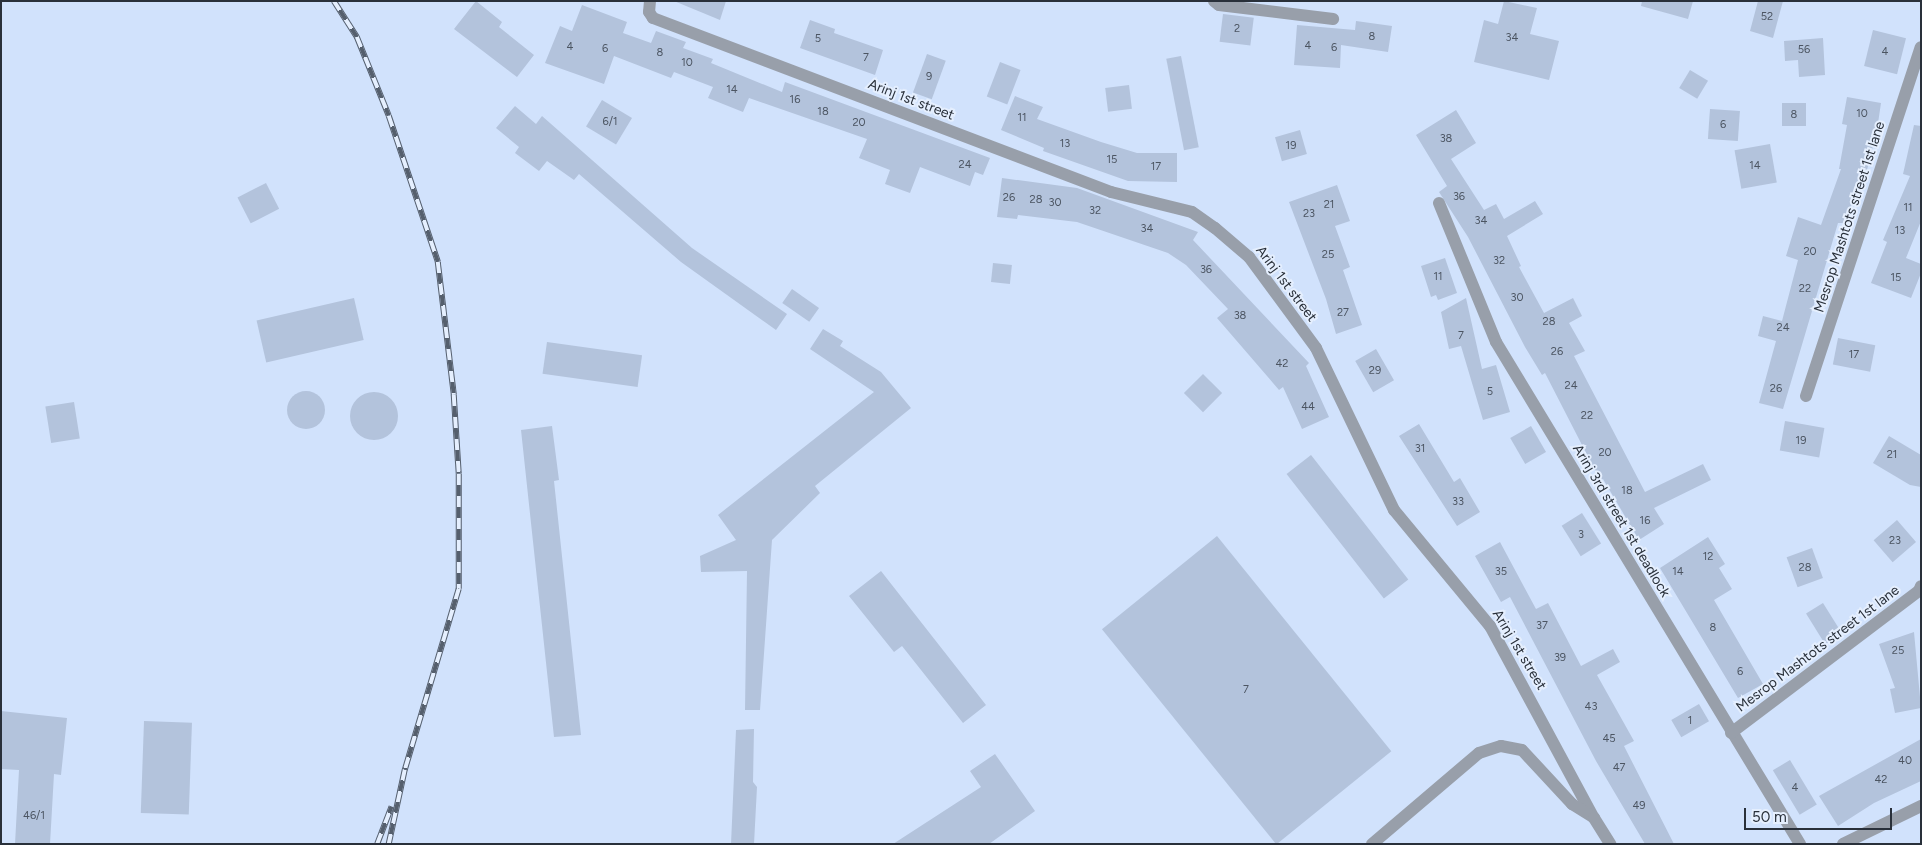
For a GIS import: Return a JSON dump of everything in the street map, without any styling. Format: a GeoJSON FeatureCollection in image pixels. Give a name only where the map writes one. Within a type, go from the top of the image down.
{"type":"FeatureCollection","features":[{"type":"Feature","properties":{"kind":"street","name":"Arinj 1st street"},"geometry":{"type":"LineString","coordinates":[[650,1],[649,12],[653,18],[1111,192],[1192,212],[1215,228],[1249,257],[1316,348],[1394,510],[1490,626],[1610,844]]}},
{"type":"Feature","properties":{"kind":"street"},"geometry":{"type":"LineString","coordinates":[[1214,1],[1219,5],[1334,19]]}},
{"type":"Feature","properties":{"kind":"street","name":"Mesrop Mashtots street 1st lane"},"geometry":{"type":"LineString","coordinates":[[1806,396],[1921,47]]}},
{"type":"Feature","properties":{"kind":"street","name":"Arinj 3rd street 1st deadlock"},"geometry":{"type":"LineString","coordinates":[[1439,203],[1496,342],[1731,733],[1800,844]]}},
{"type":"Feature","properties":{"kind":"street","name":"Mesrop Mashtots street 1st lane"},"geometry":{"type":"LineString","coordinates":[[1731,733],[1919,591],[1921,586]]}},
{"type":"Feature","properties":{"kind":"street"},"geometry":{"type":"LineString","coordinates":[[1372,844],[1479,753],[1501,746],[1522,750],[1572,804],[1594,818]]}},
{"type":"Feature","properties":{"kind":"street"},"geometry":{"type":"LineString","coordinates":[[1843,844],[1921,806]]}},
{"type":"Feature","properties":{"kind":"building"},"geometry":{"type":"Polygon","coordinates":[[[476,1],[502,22],[499,27],[534,55],[517,77],[454,29],[476,1]]]}},
{"type":"Feature","properties":{"kind":"building"},"geometry":{"type":"Polygon","coordinates":[[[674,1],[726,1],[720,20],[674,1]]]}},
{"type":"Feature","properties":{"kind":"building"},"geometry":{"type":"Polygon","coordinates":[[[1504,1],[1537,8],[1530,34],[1559,41],[1549,80],[1474,62],[1484,20],[1498,24],[1504,1]]]}},
{"type":"Feature","properties":{"kind":"building"},"geometry":{"type":"Polygon","coordinates":[[[1642,1],[1693,1],[1688,19],[1641,6],[1642,1]]]}},
{"type":"Feature","properties":{"kind":"building"},"geometry":{"type":"Polygon","coordinates":[[[1758,1],[1783,1],[1773,38],[1750,31],[1758,1]]]}},
{"type":"Feature","properties":{"kind":"building"},"geometry":{"type":"Polygon","coordinates":[[[582,5],[627,22],[623,33],[651,43],[656,31],[686,42],[683,48],[713,59],[711,63],[782,92],[785,82],[990,158],[983,175],[975,172],[970,186],[920,167],[910,193],[885,184],[890,170],[859,158],[867,139],[749,98],[743,112],[708,98],[713,87],[674,72],[671,78],[614,56],[604,84],[545,63],[560,26],[572,31],[582,5]]]}},
{"type":"Feature","properties":{"kind":"building"},"geometry":{"type":"Polygon","coordinates":[[[1223,14],[1254,18],[1250,46],[1220,42],[1223,14]]]}},
{"type":"Feature","properties":{"kind":"building"},"geometry":{"type":"Polygon","coordinates":[[[810,20],[835,29],[834,33],[883,50],[875,75],[800,48],[810,20]]]}},
{"type":"Feature","properties":{"kind":"building"},"geometry":{"type":"Polygon","coordinates":[[[1356,21],[1392,26],[1388,52],[1341,45],[1340,68],[1294,65],[1297,25],[1355,30],[1356,21]]]}},
{"type":"Feature","properties":{"kind":"building"},"geometry":{"type":"Polygon","coordinates":[[[1873,30],[1906,38],[1897,74],[1864,66],[1873,30]]]}},
{"type":"Feature","properties":{"kind":"building"},"geometry":{"type":"Polygon","coordinates":[[[1823,38],[1825,75],[1799,77],[1798,60],[1785,61],[1784,41],[1823,38]]]}},
{"type":"Feature","properties":{"kind":"building"},"geometry":{"type":"Polygon","coordinates":[[[927,54],[946,61],[932,99],[913,93],[927,54]]]}},
{"type":"Feature","properties":{"kind":"building"},"geometry":{"type":"Polygon","coordinates":[[[1181,56],[1199,147],[1184,150],[1166,59],[1181,56]]]}},
{"type":"Feature","properties":{"kind":"building"},"geometry":{"type":"Polygon","coordinates":[[[1000,62],[1021,70],[1007,104],[987,97],[1000,62]]]}},
{"type":"Feature","properties":{"kind":"building"},"geometry":{"type":"Polygon","coordinates":[[[1690,70],[1708,81],[1697,99],[1679,88],[1690,70]]]}},
{"type":"Feature","properties":{"kind":"building"},"geometry":{"type":"Polygon","coordinates":[[[1129,85],[1132,109],[1108,112],[1105,88],[1129,85]]]}},
{"type":"Feature","properties":{"kind":"building"},"geometry":{"type":"Polygon","coordinates":[[[1015,96],[1043,107],[1037,119],[1101,142],[1137,153],[1177,153],[1177,182],[1128,181],[1043,151],[1044,148],[1001,130],[1015,96]]]}},
{"type":"Feature","properties":{"kind":"building"},"geometry":{"type":"Polygon","coordinates":[[[1847,97],[1881,103],[1877,130],[1866,174],[1863,173],[1845,223],[1838,223],[1783,409],[1759,403],[1776,341],[1758,336],[1763,316],[1782,321],[1798,260],[1786,256],[1798,217],[1821,225],[1841,169],[1839,169],[1847,125],[1842,124],[1847,97]]]}},
{"type":"Feature","properties":{"kind":"building"},"geometry":{"type":"Polygon","coordinates":[[[602,100],[632,118],[616,145],[586,127],[602,100]]]}},
{"type":"Feature","properties":{"kind":"building"},"geometry":{"type":"Polygon","coordinates":[[[1782,103],[1806,103],[1806,126],[1782,126],[1782,103]]]}},
{"type":"Feature","properties":{"kind":"building"},"geometry":{"type":"Polygon","coordinates":[[[515,106],[536,124],[542,116],[692,248],[787,314],[776,330],[681,262],[579,174],[574,180],[547,161],[539,171],[515,153],[519,147],[496,128],[515,106]]]}},
{"type":"Feature","properties":{"kind":"building"},"geometry":{"type":"Polygon","coordinates":[[[1710,109],[1740,111],[1738,141],[1708,139],[1710,109]]]}},
{"type":"Feature","properties":{"kind":"building"},"geometry":{"type":"Polygon","coordinates":[[[1456,110],[1476,143],[1451,159],[1484,210],[1496,204],[1504,219],[1535,201],[1543,214],[1507,236],[1521,266],[1519,267],[1544,313],[1573,298],[1582,316],[1569,323],[1585,351],[1574,356],[1645,492],[1703,464],[1711,480],[1654,508],[1664,524],[1639,540],[1603,479],[1600,480],[1545,373],[1542,375],[1525,347],[1468,237],[1439,192],[1447,186],[1416,135],[1456,110]]]}},
{"type":"Feature","properties":{"kind":"building"},"geometry":{"type":"Polygon","coordinates":[[[1914,125],[1921,126],[1921,221],[1906,258],[1921,264],[1921,273],[1911,298],[1871,283],[1887,242],[1883,240],[1910,176],[1903,174],[1914,125]]]}},
{"type":"Feature","properties":{"kind":"building"},"geometry":{"type":"Polygon","coordinates":[[[1300,130],[1307,154],[1282,161],[1275,137],[1300,130]]]}},
{"type":"Feature","properties":{"kind":"building"},"geometry":{"type":"Polygon","coordinates":[[[1770,144],[1777,182],[1741,189],[1735,150],[1770,144]]]}},
{"type":"Feature","properties":{"kind":"building"},"geometry":{"type":"Polygon","coordinates":[[[1002,178],[1077,188],[1198,232],[1193,240],[1309,363],[1306,366],[1329,417],[1302,429],[1283,387],[1279,390],[1217,318],[1228,309],[1186,265],[1168,253],[1077,222],[1018,215],[1017,219],[997,217],[1002,178]]]}},
{"type":"Feature","properties":{"kind":"building"},"geometry":{"type":"Polygon","coordinates":[[[266,183],[279,209],[251,223],[237,198],[266,183]]]}},
{"type":"Feature","properties":{"kind":"building"},"geometry":{"type":"Polygon","coordinates":[[[1337,185],[1350,221],[1335,226],[1350,267],[1343,270],[1362,325],[1336,334],[1326,299],[1289,202],[1337,185]]]}},
{"type":"Feature","properties":{"kind":"building"},"geometry":{"type":"Polygon","coordinates":[[[1445,258],[1457,293],[1438,300],[1436,295],[1431,297],[1421,266],[1445,258]]]}},
{"type":"Feature","properties":{"kind":"building"},"geometry":{"type":"Polygon","coordinates":[[[993,263],[1012,265],[1010,284],[991,282],[993,263]]]}},
{"type":"Feature","properties":{"kind":"building"},"geometry":{"type":"Polygon","coordinates":[[[792,289],[819,308],[809,322],[782,303],[792,289]]]}},
{"type":"Feature","properties":{"kind":"building"},"geometry":{"type":"Polygon","coordinates":[[[354,298],[364,340],[266,362],[257,320],[354,298]]]}},
{"type":"Feature","properties":{"kind":"building"},"geometry":{"type":"Polygon","coordinates":[[[1466,298],[1482,369],[1496,365],[1510,412],[1483,420],[1461,346],[1449,349],[1441,312],[1466,298]]]}},
{"type":"Feature","properties":{"kind":"building"},"geometry":{"type":"Polygon","coordinates":[[[823,329],[843,341],[840,346],[881,372],[911,408],[815,486],[820,493],[772,540],[760,710],[745,710],[747,571],[701,572],[700,556],[736,540],[718,515],[874,392],[810,349],[823,329]]]}},
{"type":"Feature","properties":{"kind":"building"},"geometry":{"type":"Polygon","coordinates":[[[1838,338],[1875,345],[1870,372],[1833,365],[1838,338]]]}},
{"type":"Feature","properties":{"kind":"building"},"geometry":{"type":"Polygon","coordinates":[[[547,342],[642,355],[638,387],[543,374],[547,342]]]}},
{"type":"Feature","properties":{"kind":"building"},"geometry":{"type":"Polygon","coordinates":[[[1376,349],[1394,380],[1373,392],[1355,361],[1376,349]]]}},
{"type":"Feature","properties":{"kind":"building"},"geometry":{"type":"Polygon","coordinates":[[[1203,374],[1222,393],[1203,412],[1184,393],[1203,374]]]}},
{"type":"Feature","properties":{"kind":"building"},"geometry":{"type":"Polygon","coordinates":[[[306,391],[320,396],[325,410],[320,424],[306,429],[292,424],[287,410],[292,396],[306,391]]]}},
{"type":"Feature","properties":{"kind":"building"},"geometry":{"type":"Polygon","coordinates":[[[374,392],[383,394],[391,399],[396,407],[398,416],[396,425],[391,433],[383,438],[374,440],[365,438],[357,433],[352,425],[350,416],[352,407],[357,399],[365,394],[374,392]]]}},
{"type":"Feature","properties":{"kind":"building"},"geometry":{"type":"Polygon","coordinates":[[[74,402],[80,439],[51,443],[45,407],[74,402]]]}},
{"type":"Feature","properties":{"kind":"building"},"geometry":{"type":"Polygon","coordinates":[[[1785,421],[1824,428],[1819,457],[1780,451],[1785,421]]]}},
{"type":"Feature","properties":{"kind":"building"},"geometry":{"type":"Polygon","coordinates":[[[1419,424],[1454,482],[1460,478],[1480,512],[1457,526],[1399,436],[1419,424]]]}},
{"type":"Feature","properties":{"kind":"building"},"geometry":{"type":"Polygon","coordinates":[[[552,426],[559,480],[554,481],[581,735],[554,737],[521,430],[552,426]]]}},
{"type":"Feature","properties":{"kind":"building"},"geometry":{"type":"Polygon","coordinates":[[[1531,426],[1546,452],[1525,464],[1510,438],[1531,426]]]}},
{"type":"Feature","properties":{"kind":"building"},"geometry":{"type":"Polygon","coordinates":[[[1889,436],[1921,455],[1921,487],[1910,485],[1873,463],[1889,436]]]}},
{"type":"Feature","properties":{"kind":"building"},"geometry":{"type":"Polygon","coordinates":[[[1311,455],[1408,580],[1384,599],[1287,474],[1311,455]]]}},
{"type":"Feature","properties":{"kind":"building"},"geometry":{"type":"Polygon","coordinates":[[[1582,513],[1601,544],[1581,556],[1562,526],[1582,513]]]}},
{"type":"Feature","properties":{"kind":"building"},"geometry":{"type":"Polygon","coordinates":[[[1897,520],[1916,542],[1893,562],[1874,540],[1897,520]]]}},
{"type":"Feature","properties":{"kind":"building"},"geometry":{"type":"Polygon","coordinates":[[[1217,536],[1391,751],[1276,844],[1102,629],[1217,536]]]}},
{"type":"Feature","properties":{"kind":"building"},"geometry":{"type":"Polygon","coordinates":[[[1708,537],[1725,564],[1719,568],[1732,589],[1714,600],[1763,684],[1738,698],[1660,568],[1708,537]]]}},
{"type":"Feature","properties":{"kind":"building"},"geometry":{"type":"Polygon","coordinates":[[[1500,542],[1536,609],[1548,603],[1581,666],[1613,649],[1620,662],[1597,675],[1634,741],[1624,746],[1674,844],[1645,844],[1596,761],[1510,597],[1501,602],[1475,556],[1500,542]]]}},
{"type":"Feature","properties":{"kind":"building"},"geometry":{"type":"Polygon","coordinates":[[[1812,548],[1823,578],[1798,587],[1787,557],[1812,548]]]}},
{"type":"Feature","properties":{"kind":"building"},"geometry":{"type":"Polygon","coordinates":[[[881,571],[986,705],[963,723],[902,646],[894,652],[849,596],[881,571]]]}},
{"type":"Feature","properties":{"kind":"building"},"geometry":{"type":"Polygon","coordinates":[[[1823,603],[1842,634],[1825,644],[1806,614],[1823,603]]]}},
{"type":"Feature","properties":{"kind":"building"},"geometry":{"type":"Polygon","coordinates":[[[1914,632],[1921,708],[1895,713],[1890,689],[1895,688],[1879,644],[1914,632]]]}},
{"type":"Feature","properties":{"kind":"building"},"geometry":{"type":"Polygon","coordinates":[[[1699,704],[1709,721],[1681,737],[1671,720],[1699,704]]]}},
{"type":"Feature","properties":{"kind":"building"},"geometry":{"type":"Polygon","coordinates":[[[1,711],[67,718],[61,775],[54,774],[50,844],[15,844],[19,770],[1,769],[1,711]]]}},
{"type":"Feature","properties":{"kind":"building"},"geometry":{"type":"Polygon","coordinates":[[[144,721],[192,723],[189,815],[141,813],[144,721]]]}},
{"type":"Feature","properties":{"kind":"building"},"geometry":{"type":"Polygon","coordinates":[[[754,729],[753,782],[757,787],[754,844],[731,844],[736,730],[754,729]]]}},
{"type":"Feature","properties":{"kind":"building"},"geometry":{"type":"Polygon","coordinates":[[[1921,739],[1921,781],[1874,803],[1838,826],[1819,796],[1921,739]]]}},
{"type":"Feature","properties":{"kind":"building"},"geometry":{"type":"Polygon","coordinates":[[[995,754],[1035,811],[989,844],[893,844],[981,787],[970,771],[995,754]]]}},
{"type":"Feature","properties":{"kind":"building"},"geometry":{"type":"Polygon","coordinates":[[[1790,760],[1817,805],[1800,815],[1773,770],[1790,760]]]}},
{"type":"Feature","properties":{"kind":"railway"},"geometry":{"type":"LineString","coordinates":[[334,1],[357,37],[389,116],[438,262],[454,395],[459,474],[459,589],[405,770],[389,844]]}},
{"type":"Feature","properties":{"kind":"railway"},"geometry":{"type":"LineString","coordinates":[[377,844],[391,807]]}}]}
